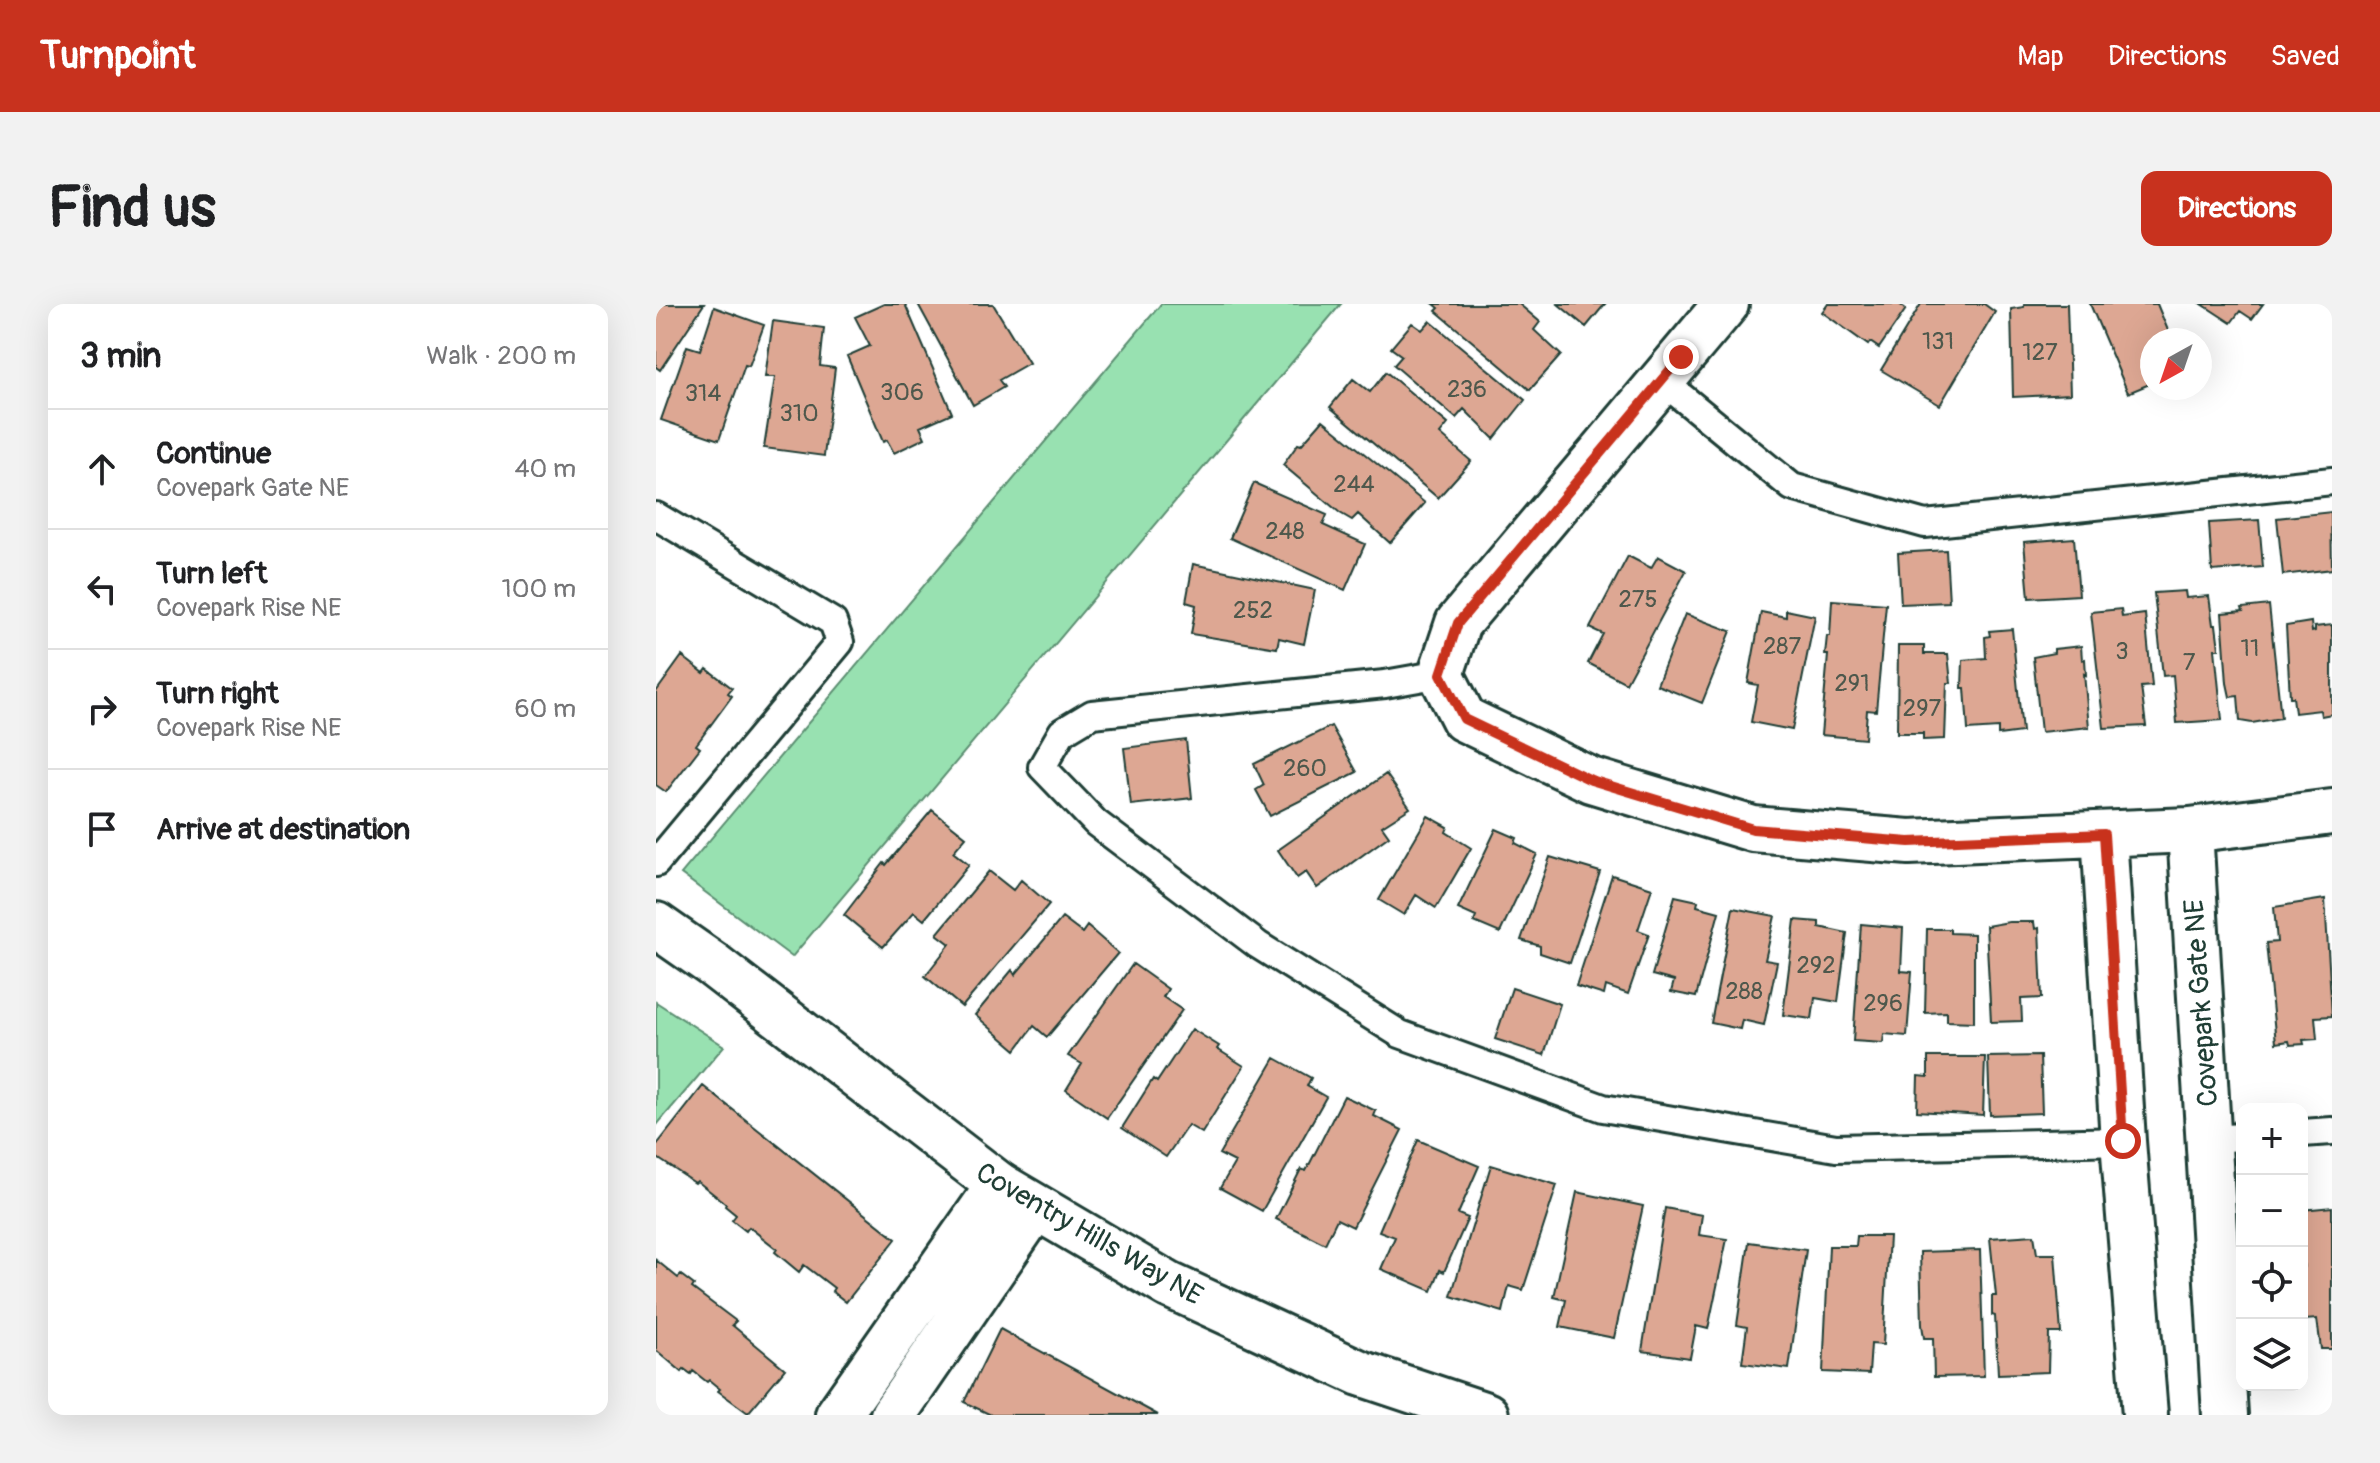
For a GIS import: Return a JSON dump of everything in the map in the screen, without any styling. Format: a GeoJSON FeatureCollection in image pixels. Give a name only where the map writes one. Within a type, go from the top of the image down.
{"type":"FeatureCollection","features":[{"type":"Feature","properties":{"kind":"street"},"geometry":{"type":"LineString","coordinates":[[1726,304],[1458,623],[1441,674],[1464,719],[1591,780],[1753,829],[1909,842],[2190,830],[2332,812]]}},
{"type":"Feature","properties":{"kind":"street","name":"Covepark Gate NE"},"geometry":{"type":"LineString","coordinates":[[2190,830],[2226,1138],[2225,1415]]}},
{"type":"Feature","properties":{"kind":"street"},"geometry":{"type":"LineString","coordinates":[[2104,834],[2123,1141],[2145,1415]]}},
{"type":"Feature","properties":{"kind":"street","name":"Coventry Hills Way NE"},"geometry":{"type":"LineString","coordinates":[[656,925],[712,964],[1017,1196],[1169,1285],[1360,1373],[1486,1415]]}},
{"type":"Feature","properties":{"kind":"street"},"geometry":{"type":"LineString","coordinates":[[838,1415],[1017,1196]]}},
{"type":"Feature","properties":{"kind":"street"},"geometry":{"type":"LineString","coordinates":[[893,1415],[1017,1196]]}},
{"type":"Feature","properties":{"kind":"lane"},"geometry":{"type":"LineString","coordinates":[[1661,380],[1792,487],[1925,524],[2332,481]]}},
{"type":"Feature","properties":{"kind":"lane"},"geometry":{"type":"LineString","coordinates":[[656,516],[833,622],[840,642],[656,863]]}},
{"type":"Feature","properties":{"kind":"lane"},"geometry":{"type":"LineString","coordinates":[[1441,674],[1385,684],[1092,714],[1062,732],[1042,767],[1096,823],[1258,945],[1400,1034],[1603,1108],[1836,1148],[2123,1141]]}},
{"type":"Feature","properties":{"kind":"lane"},"geometry":{"type":"LineString","coordinates":[[2308,1133],[2332,1131]]}},
{"type":"Feature","properties":{"kind":"green space"},"geometry":{"type":"Polygon","coordinates":[[[1161,304],[1341,304],[792,957],[681,874],[1161,304]]]}},
{"type":"Feature","properties":{"kind":"green space"},"geometry":{"type":"Polygon","coordinates":[[[656,1002],[724,1046],[656,1126],[656,1002]]]}},
{"type":"Feature","properties":{"kind":"building"},"geometry":{"type":"Polygon","coordinates":[[[656,304],[704,304],[660,370],[656,367],[656,304]]]}},
{"type":"Feature","properties":{"kind":"building"},"geometry":{"type":"Polygon","coordinates":[[[884,304],[905,304],[952,413],[920,427],[925,438],[894,453],[887,440],[883,442],[847,356],[870,346],[855,317],[884,304]]]}},
{"type":"Feature","properties":{"kind":"building"},"geometry":{"type":"Polygon","coordinates":[[[918,304],[993,304],[1029,363],[999,380],[1004,387],[973,405],[918,304]]]}},
{"type":"Feature","properties":{"kind":"building"},"geometry":{"type":"Polygon","coordinates":[[[1434,304],[1519,304],[1540,322],[1534,330],[1561,355],[1530,390],[1436,311],[1439,308],[1434,304]]]}},
{"type":"Feature","properties":{"kind":"building"},"geometry":{"type":"Polygon","coordinates":[[[1558,304],[1605,304],[1586,327],[1558,304]]]}},
{"type":"Feature","properties":{"kind":"building"},"geometry":{"type":"Polygon","coordinates":[[[1828,304],[1899,304],[1906,309],[1879,348],[1870,342],[1868,345],[1822,312],[1828,304]]]}},
{"type":"Feature","properties":{"kind":"building"},"geometry":{"type":"Polygon","coordinates":[[[1921,304],[1984,304],[1995,312],[1940,405],[1881,370],[1921,304]]]}},
{"type":"Feature","properties":{"kind":"building"},"geometry":{"type":"Polygon","coordinates":[[[2024,304],[2067,304],[2070,394],[2013,397],[2011,309],[2024,307],[2024,304]]]}},
{"type":"Feature","properties":{"kind":"building"},"geometry":{"type":"Polygon","coordinates":[[[2090,304],[2157,304],[2167,328],[2140,328],[2140,388],[2128,393],[2090,304]]]}},
{"type":"Feature","properties":{"kind":"building"},"geometry":{"type":"Polygon","coordinates":[[[2202,304],[2263,304],[2252,319],[2240,311],[2231,323],[2202,304]]]}},
{"type":"Feature","properties":{"kind":"building"},"geometry":{"type":"Polygon","coordinates":[[[714,307],[764,325],[749,366],[745,365],[719,440],[661,420],[687,346],[700,350],[714,307]]]}},
{"type":"Feature","properties":{"kind":"building"},"geometry":{"type":"Polygon","coordinates":[[[773,321],[824,328],[820,366],[835,368],[824,456],[764,448],[775,377],[765,377],[773,321]]]}},
{"type":"Feature","properties":{"kind":"building"},"geometry":{"type":"Polygon","coordinates":[[[1430,321],[1525,400],[1494,439],[1464,409],[1456,418],[1394,365],[1402,356],[1391,348],[1412,323],[1422,330],[1430,321]]]}},
{"type":"Feature","properties":{"kind":"building"},"geometry":{"type":"Polygon","coordinates":[[[1386,372],[1448,424],[1440,434],[1471,461],[1438,498],[1330,407],[1353,379],[1370,392],[1386,372]]]}},
{"type":"Feature","properties":{"kind":"building"},"geometry":{"type":"Polygon","coordinates":[[[1323,420],[1425,503],[1390,543],[1358,514],[1352,520],[1340,513],[1283,465],[1298,444],[1301,445],[1323,420]]]}},
{"type":"Feature","properties":{"kind":"building"},"geometry":{"type":"Polygon","coordinates":[[[1254,483],[1327,515],[1323,525],[1365,544],[1345,590],[1230,538],[1254,483]]]}},
{"type":"Feature","properties":{"kind":"building"},"geometry":{"type":"Polygon","coordinates":[[[2331,512],[2332,569],[2283,575],[2277,518],[2331,512]]]}},
{"type":"Feature","properties":{"kind":"building"},"geometry":{"type":"Polygon","coordinates":[[[2259,520],[2263,567],[2212,571],[2209,523],[2259,520]]]}},
{"type":"Feature","properties":{"kind":"building"},"geometry":{"type":"Polygon","coordinates":[[[2074,538],[2079,595],[2029,598],[2024,542],[2074,538]]]}},
{"type":"Feature","properties":{"kind":"building"},"geometry":{"type":"Polygon","coordinates":[[[1946,550],[1949,602],[1901,604],[1898,553],[1946,550]]]}},
{"type":"Feature","properties":{"kind":"building"},"geometry":{"type":"Polygon","coordinates":[[[1628,556],[1651,568],[1658,556],[1686,571],[1626,683],[1588,663],[1603,634],[1590,628],[1628,556]]]}},
{"type":"Feature","properties":{"kind":"building"},"geometry":{"type":"Polygon","coordinates":[[[1193,564],[1315,590],[1304,644],[1279,638],[1277,648],[1191,634],[1196,605],[1186,602],[1193,564]]]}},
{"type":"Feature","properties":{"kind":"building"},"geometry":{"type":"Polygon","coordinates":[[[2185,591],[2186,598],[2209,596],[2219,649],[2215,649],[2222,720],[2177,723],[2173,675],[2163,676],[2154,593],[2185,591]]]}},
{"type":"Feature","properties":{"kind":"building"},"geometry":{"type":"Polygon","coordinates":[[[1832,600],[1886,604],[1876,711],[1867,710],[1865,739],[1821,735],[1828,655],[1825,655],[1827,636],[1830,636],[1832,600]]]}},
{"type":"Feature","properties":{"kind":"building"},"geometry":{"type":"Polygon","coordinates":[[[2269,605],[2281,718],[2252,723],[2240,721],[2238,696],[2230,697],[2227,683],[2222,613],[2269,605]]]}},
{"type":"Feature","properties":{"kind":"building"},"geometry":{"type":"Polygon","coordinates":[[[2121,609],[2122,617],[2145,614],[2152,686],[2141,687],[2146,726],[2104,728],[2091,612],[2121,609]]]}},
{"type":"Feature","properties":{"kind":"building"},"geometry":{"type":"Polygon","coordinates":[[[1786,610],[1815,616],[1792,730],[1751,722],[1758,685],[1748,683],[1761,612],[1786,617],[1786,610]]]}},
{"type":"Feature","properties":{"kind":"building"},"geometry":{"type":"Polygon","coordinates":[[[1685,614],[1731,631],[1702,703],[1657,685],[1685,614]]]}},
{"type":"Feature","properties":{"kind":"building"},"geometry":{"type":"Polygon","coordinates":[[[2311,622],[2312,632],[2315,627],[2332,625],[2332,714],[2321,716],[2320,710],[2295,713],[2293,697],[2290,697],[2286,626],[2311,622]]]}},
{"type":"Feature","properties":{"kind":"building"},"geometry":{"type":"Polygon","coordinates":[[[2012,629],[2022,732],[1998,735],[1998,728],[1968,730],[1965,688],[1962,688],[1963,660],[1986,658],[1985,637],[1990,636],[1989,631],[2012,629]]]}},
{"type":"Feature","properties":{"kind":"building"},"geometry":{"type":"Polygon","coordinates":[[[1898,646],[1924,646],[1924,654],[1948,654],[1951,683],[1947,683],[1945,739],[1923,740],[1923,733],[1897,733],[1898,646]]]}},
{"type":"Feature","properties":{"kind":"building"},"geometry":{"type":"Polygon","coordinates":[[[2081,646],[2082,660],[2085,659],[2089,727],[2041,732],[2033,657],[2054,653],[2054,649],[2081,646]]]}},
{"type":"Feature","properties":{"kind":"building"},"geometry":{"type":"Polygon","coordinates":[[[682,656],[704,673],[707,669],[732,688],[728,693],[732,696],[696,745],[700,748],[666,792],[656,785],[656,692],[682,656]]]}},
{"type":"Feature","properties":{"kind":"building"},"geometry":{"type":"Polygon","coordinates":[[[1331,726],[1357,772],[1270,816],[1256,790],[1264,785],[1254,764],[1331,726]]]}},
{"type":"Feature","properties":{"kind":"building"},"geometry":{"type":"Polygon","coordinates":[[[1186,740],[1192,798],[1131,805],[1124,748],[1186,740]]]}},
{"type":"Feature","properties":{"kind":"building"},"geometry":{"type":"Polygon","coordinates":[[[1386,774],[1410,808],[1382,826],[1389,836],[1317,888],[1306,872],[1297,878],[1278,850],[1386,774]]]}},
{"type":"Feature","properties":{"kind":"building"},"geometry":{"type":"Polygon","coordinates":[[[932,810],[966,837],[953,852],[969,865],[924,920],[914,912],[883,947],[844,915],[884,863],[886,865],[932,810]]]}},
{"type":"Feature","properties":{"kind":"building"},"geometry":{"type":"Polygon","coordinates":[[[1428,816],[1448,827],[1446,832],[1471,848],[1436,908],[1416,895],[1404,915],[1379,900],[1428,816]]]}},
{"type":"Feature","properties":{"kind":"building"},"geometry":{"type":"Polygon","coordinates":[[[1496,829],[1517,838],[1515,843],[1537,854],[1500,933],[1474,922],[1476,917],[1458,909],[1496,829]]]}},
{"type":"Feature","properties":{"kind":"building"},"geometry":{"type":"Polygon","coordinates":[[[1550,857],[1600,872],[1570,963],[1540,953],[1540,946],[1521,940],[1550,857]]]}},
{"type":"Feature","properties":{"kind":"building"},"geometry":{"type":"Polygon","coordinates":[[[989,871],[1013,890],[1021,880],[1049,904],[962,1007],[925,976],[950,944],[937,934],[989,871]]]}},
{"type":"Feature","properties":{"kind":"building"},"geometry":{"type":"Polygon","coordinates":[[[1612,875],[1652,888],[1638,930],[1649,934],[1628,994],[1606,986],[1604,995],[1576,986],[1612,875]]]}},
{"type":"Feature","properties":{"kind":"building"},"geometry":{"type":"Polygon","coordinates":[[[1675,896],[1698,901],[1697,906],[1719,912],[1696,997],[1671,992],[1674,981],[1652,975],[1675,896]]]}},
{"type":"Feature","properties":{"kind":"building"},"geometry":{"type":"Polygon","coordinates":[[[2325,899],[2332,1016],[2315,1017],[2317,1039],[2303,1040],[2304,1044],[2290,1045],[2289,1041],[2276,1043],[2266,943],[2277,942],[2274,907],[2325,899]]]}},
{"type":"Feature","properties":{"kind":"building"},"geometry":{"type":"Polygon","coordinates":[[[1733,908],[1775,916],[1765,960],[1777,962],[1764,1025],[1742,1020],[1740,1029],[1711,1023],[1733,908]]]}},
{"type":"Feature","properties":{"kind":"building"},"geometry":{"type":"Polygon","coordinates":[[[1062,918],[1082,933],[1087,926],[1118,953],[1047,1037],[1034,1026],[1016,1050],[975,1015],[1012,970],[1015,975],[1062,918]]]}},
{"type":"Feature","properties":{"kind":"building"},"geometry":{"type":"Polygon","coordinates":[[[1795,920],[1819,922],[1819,927],[1847,933],[1838,1002],[1815,998],[1812,1019],[1783,1015],[1795,920]]]}},
{"type":"Feature","properties":{"kind":"building"},"geometry":{"type":"Polygon","coordinates":[[[2034,922],[2035,929],[2039,928],[2042,998],[2021,999],[2022,1021],[1991,1022],[1986,926],[2034,922]]]}},
{"type":"Feature","properties":{"kind":"building"},"geometry":{"type":"Polygon","coordinates":[[[1861,924],[1903,928],[1901,971],[1912,972],[1907,1036],[1884,1034],[1883,1043],[1853,1041],[1861,924]]]}},
{"type":"Feature","properties":{"kind":"building"},"geometry":{"type":"Polygon","coordinates":[[[1927,929],[1950,929],[1950,933],[1974,934],[1974,1022],[1947,1021],[1947,1012],[1925,1013],[1927,929]]]}},
{"type":"Feature","properties":{"kind":"building"},"geometry":{"type":"Polygon","coordinates":[[[1133,964],[1168,989],[1163,997],[1182,1010],[1107,1118],[1066,1090],[1082,1064],[1068,1056],[1133,964]]]}},
{"type":"Feature","properties":{"kind":"building"},"geometry":{"type":"Polygon","coordinates":[[[1512,988],[1560,1004],[1544,1055],[1495,1039],[1512,988]]]}},
{"type":"Feature","properties":{"kind":"building"},"geometry":{"type":"Polygon","coordinates":[[[1192,1029],[1244,1066],[1202,1133],[1188,1125],[1166,1157],[1122,1128],[1153,1079],[1157,1082],[1192,1029]]]}},
{"type":"Feature","properties":{"kind":"building"},"geometry":{"type":"Polygon","coordinates":[[[2040,1056],[2042,1113],[1990,1115],[1988,1057],[2040,1056]]]}},
{"type":"Feature","properties":{"kind":"building"},"geometry":{"type":"Polygon","coordinates":[[[1928,1057],[1985,1057],[1983,1115],[1917,1111],[1918,1076],[1928,1077],[1928,1057]]]}},
{"type":"Feature","properties":{"kind":"building"},"geometry":{"type":"Polygon","coordinates":[[[1275,1058],[1311,1078],[1307,1086],[1326,1097],[1262,1211],[1220,1188],[1235,1162],[1219,1154],[1275,1058]]]}},
{"type":"Feature","properties":{"kind":"building"},"geometry":{"type":"Polygon","coordinates":[[[703,1086],[896,1239],[846,1302],[832,1291],[834,1288],[804,1265],[799,1272],[749,1227],[746,1231],[732,1220],[736,1215],[697,1181],[695,1183],[656,1157],[656,1146],[703,1086]]]}},
{"type":"Feature","properties":{"kind":"building"},"geometry":{"type":"Polygon","coordinates":[[[1344,1096],[1376,1111],[1374,1116],[1402,1130],[1353,1227],[1337,1219],[1325,1244],[1276,1219],[1301,1169],[1306,1171],[1344,1096]]]}},
{"type":"Feature","properties":{"kind":"building"},"geometry":{"type":"Polygon","coordinates":[[[1418,1140],[1479,1166],[1458,1214],[1468,1218],[1432,1291],[1381,1269],[1395,1237],[1379,1231],[1418,1140]]]}},
{"type":"Feature","properties":{"kind":"building"},"geometry":{"type":"Polygon","coordinates":[[[1491,1165],[1557,1185],[1523,1290],[1509,1286],[1503,1312],[1451,1296],[1491,1165]]]}},
{"type":"Feature","properties":{"kind":"building"},"geometry":{"type":"Polygon","coordinates":[[[1577,1192],[1643,1206],[1614,1338],[1560,1327],[1566,1300],[1554,1297],[1577,1192]]]}},
{"type":"Feature","properties":{"kind":"building"},"geometry":{"type":"Polygon","coordinates":[[[2332,1207],[2332,1349],[2321,1349],[2317,1319],[2308,1320],[2308,1209],[2332,1207]]]}},
{"type":"Feature","properties":{"kind":"building"},"geometry":{"type":"Polygon","coordinates":[[[1665,1208],[1702,1215],[1699,1235],[1727,1239],[1708,1329],[1696,1326],[1690,1358],[1642,1351],[1665,1208]]]}},
{"type":"Feature","properties":{"kind":"building"},"geometry":{"type":"Polygon","coordinates":[[[2034,1235],[2037,1254],[2055,1254],[2061,1333],[2049,1333],[2048,1372],[1998,1374],[1995,1316],[1992,1315],[1992,1296],[1996,1296],[1990,1238],[2034,1235]]]}},
{"type":"Feature","properties":{"kind":"building"},"geometry":{"type":"Polygon","coordinates":[[[1857,1236],[1889,1236],[1883,1345],[1871,1344],[1869,1374],[1823,1372],[1829,1246],[1856,1246],[1857,1236]]]}},
{"type":"Feature","properties":{"kind":"building"},"geometry":{"type":"Polygon","coordinates":[[[1749,1242],[1806,1250],[1789,1369],[1742,1363],[1747,1327],[1737,1325],[1749,1242]]]}},
{"type":"Feature","properties":{"kind":"building"},"geometry":{"type":"Polygon","coordinates":[[[1980,1250],[1984,1376],[1934,1377],[1933,1338],[1924,1338],[1922,1325],[1920,1252],[1980,1250]]]}},
{"type":"Feature","properties":{"kind":"building"},"geometry":{"type":"Polygon","coordinates":[[[656,1260],[678,1278],[681,1275],[694,1285],[692,1288],[736,1321],[732,1325],[785,1369],[748,1413],[718,1391],[720,1389],[709,1380],[707,1382],[693,1371],[691,1374],[684,1369],[682,1372],[656,1350],[656,1260]]]}},
{"type":"Feature","properties":{"kind":"building"},"geometry":{"type":"Polygon","coordinates":[[[1000,1329],[1158,1415],[991,1415],[964,1402],[1000,1329]]]}},
{"type":"Feature","properties":{"kind":"route"},"geometry":{"type":"LineString","coordinates":[[1681,357],[1458,623],[1441,674],[1464,719],[1591,780],[1753,829],[1909,842],[2104,834],[2123,1141]]}}]}
